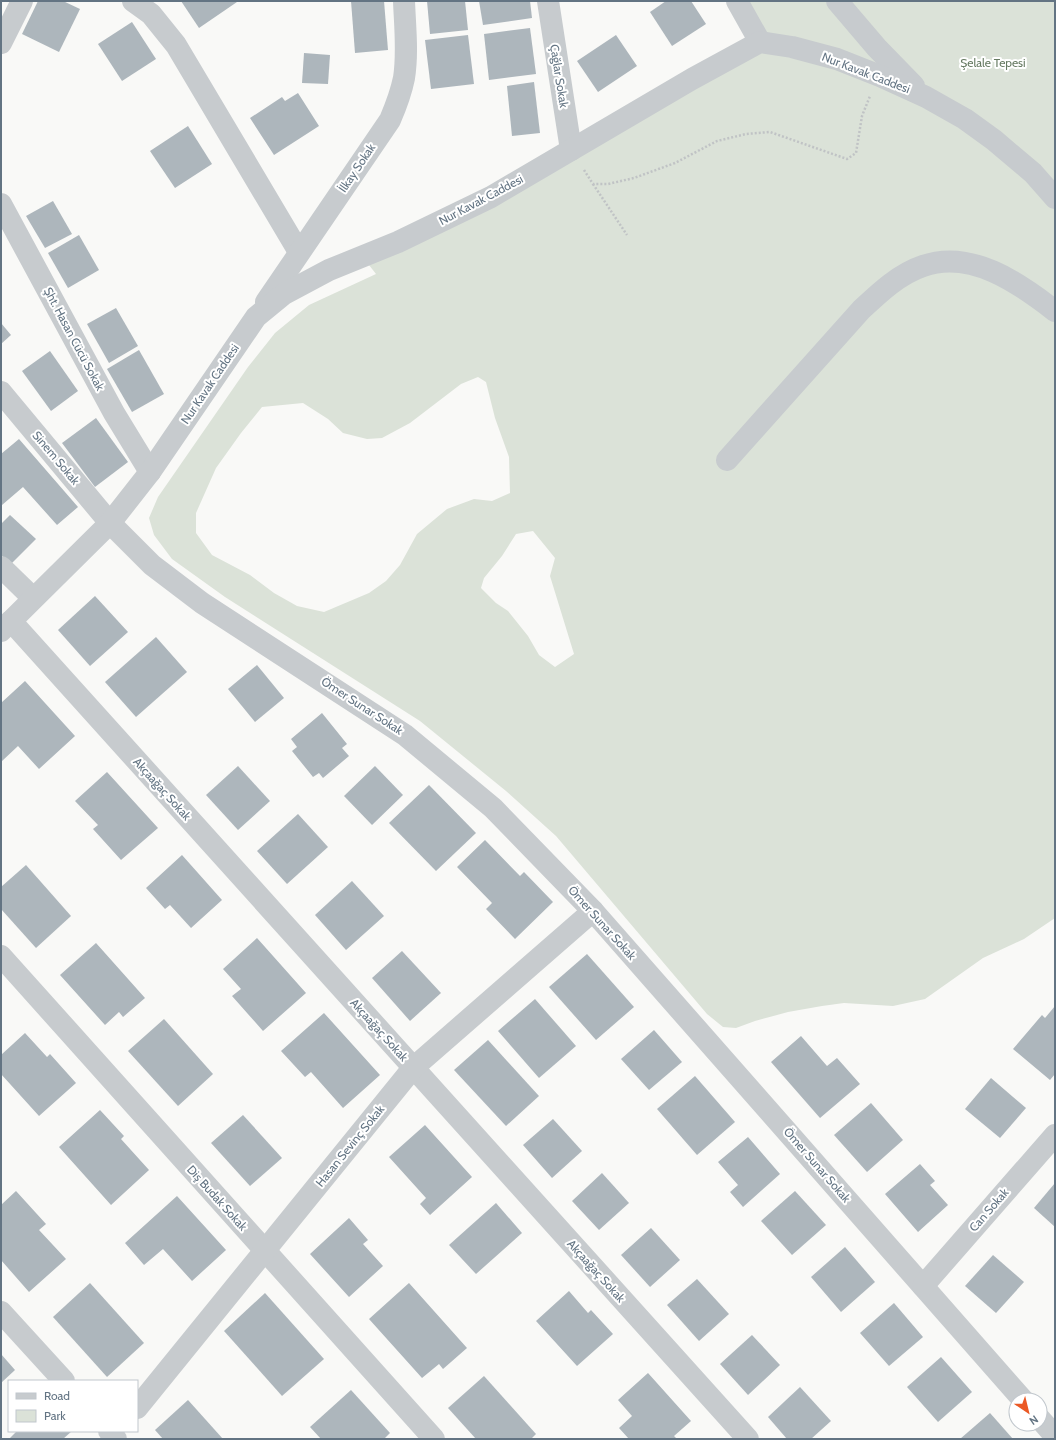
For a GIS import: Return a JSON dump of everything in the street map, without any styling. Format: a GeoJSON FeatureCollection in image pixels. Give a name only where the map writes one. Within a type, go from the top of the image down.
{"type":"FeatureCollection","features":[{"type":"Feature","properties":{"kind":"street"},"geometry":{"type":"LineString","coordinates":[[1,44],[22,1]]}},
{"type":"Feature","properties":{"kind":"street"},"geometry":{"type":"LineString","coordinates":[[133,1],[151,14],[176,45],[299,252]]}},
{"type":"Feature","properties":{"kind":"street","name":"İlkay Sokak"},"geometry":{"type":"LineString","coordinates":[[256,317],[390,120],[397,103],[404,78],[406,54],[404,1]]}},
{"type":"Feature","properties":{"kind":"street","name":"Çağlar Sokak"},"geometry":{"type":"LineString","coordinates":[[548,1],[571,150]]}},
{"type":"Feature","properties":{"kind":"street"},"geometry":{"type":"LineString","coordinates":[[737,1],[760,42]]}},
{"type":"Feature","properties":{"kind":"street"},"geometry":{"type":"LineString","coordinates":[[837,1],[877,48],[926,97]]}},
{"type":"Feature","properties":{"kind":"street","name":"Nur Kavak Caddesi"},"geometry":{"type":"LineString","coordinates":[[6,626],[110,523],[150,472],[256,317],[284,294],[322,273],[398,242],[491,197],[692,79],[760,42],[792,47],[837,59],[880,76],[926,97],[965,119],[994,140],[1033,173],[1055,198]]}},
{"type":"Feature","properties":{"kind":"street","name":"Şht. Hasan Cücü Sokak"},"geometry":{"type":"LineString","coordinates":[[1,204],[114,414],[150,472]]}},
{"type":"Feature","properties":{"kind":"street"},"geometry":{"type":"LineString","coordinates":[[727,460],[861,310],[884,288],[909,272],[922,266],[937,262],[951,261],[969,263],[990,270],[1008,278],[1036,296],[1055,311]]}},
{"type":"Feature","properties":{"kind":"street","name":"Sinem Sokak"},"geometry":{"type":"LineString","coordinates":[[1,392],[110,523]]}},
{"type":"Feature","properties":{"kind":"street","name":"Ömer Sunar Sokak"},"geometry":{"type":"LineString","coordinates":[[110,523],[152,565],[202,603],[406,735],[493,808],[593,911],[1016,1392]]}},
{"type":"Feature","properties":{"kind":"street"},"geometry":{"type":"LineString","coordinates":[[1,566],[33,598]]}},
{"type":"Feature","properties":{"kind":"street","name":"Akçaağaç Sokak"},"geometry":{"type":"LineString","coordinates":[[6,626],[413,1068],[748,1439]]}},
{"type":"Feature","properties":{"kind":"street","name":"Hasan Sevinç Sokak"},"geometry":{"type":"LineString","coordinates":[[138,1407],[413,1068],[593,911]]}},
{"type":"Feature","properties":{"kind":"street","name":"Diş Budak Sokak"},"geometry":{"type":"LineString","coordinates":[[1,956],[434,1439]]}},
{"type":"Feature","properties":{"kind":"street","name":"Can Sokak"},"geometry":{"type":"LineString","coordinates":[[923,1286],[1055,1135]]}},
{"type":"Feature","properties":{"kind":"street"},"geometry":{"type":"LineString","coordinates":[[1,1312],[63,1380]]}},
{"type":"Feature","properties":{"kind":"street"},"geometry":{"type":"LineString","coordinates":[[1048,1428],[1055,1436]]}},
{"type":"Feature","properties":{"kind":"path"},"geometry":{"type":"LineString","coordinates":[[593,184],[608,184],[634,178],[675,163],[717,141],[746,134],[770,132],[847,159],[856,153],[862,116],[870,93],[880,76]]}},
{"type":"Feature","properties":{"kind":"path"},"geometry":{"type":"LineString","coordinates":[[571,150],[627,235]]}},
{"type":"Feature","properties":{"kind":"green space","name":"Şelale Tepesi"},"geometry":{"type":"Polygon","coordinates":[[[737,1],[1055,1],[1055,918],[1024,939],[983,958],[925,999],[893,1006],[844,1003],[822,1006],[788,1012],[736,1028],[723,1027],[707,1014],[556,836],[506,791],[420,721],[225,597],[172,559],[154,535],[149,518],[158,497],[248,367],[275,333],[309,305],[376,274],[362,256],[760,42],[737,1]],[[478,377],[461,384],[410,423],[382,438],[367,439],[343,433],[328,419],[303,403],[262,407],[216,468],[196,513],[196,533],[212,555],[250,575],[274,593],[297,606],[324,612],[369,593],[386,581],[400,565],[417,534],[447,509],[474,499],[492,501],[510,493],[509,457],[495,418],[486,382],[478,377]],[[533,531],[516,534],[502,556],[484,578],[481,588],[496,603],[508,611],[528,636],[539,655],[555,667],[574,654],[550,576],[555,558],[533,531]]]}},
{"type":"Feature","properties":{"kind":"building"},"geometry":{"type":"Polygon","coordinates":[[[38,1],[63,1],[80,9],[59,52],[22,34],[38,1]]]}},
{"type":"Feature","properties":{"kind":"building"},"geometry":{"type":"Polygon","coordinates":[[[181,1],[237,1],[237,2],[199,28],[181,1]]]}},
{"type":"Feature","properties":{"kind":"building"},"geometry":{"type":"Polygon","coordinates":[[[351,1],[384,1],[388,50],[355,53],[351,1]]]}},
{"type":"Feature","properties":{"kind":"building"},"geometry":{"type":"Polygon","coordinates":[[[427,1],[465,1],[468,30],[430,34],[427,1]]]}},
{"type":"Feature","properties":{"kind":"building"},"geometry":{"type":"Polygon","coordinates":[[[479,1],[530,1],[532,18],[483,25],[479,1]]]}},
{"type":"Feature","properties":{"kind":"building"},"geometry":{"type":"Polygon","coordinates":[[[666,1],[691,1],[706,24],[672,46],[650,12],[666,1]]]}},
{"type":"Feature","properties":{"kind":"building"},"geometry":{"type":"Polygon","coordinates":[[[132,22],[156,59],[122,81],[98,44],[132,22]]]}},
{"type":"Feature","properties":{"kind":"building"},"geometry":{"type":"Polygon","coordinates":[[[530,28],[536,74],[489,80],[484,34],[530,28]]]}},
{"type":"Feature","properties":{"kind":"building"},"geometry":{"type":"Polygon","coordinates":[[[468,35],[474,84],[431,89],[425,40],[468,35]]]}},
{"type":"Feature","properties":{"kind":"building"},"geometry":{"type":"Polygon","coordinates":[[[616,35],[637,66],[598,92],[577,61],[616,35]]]}},
{"type":"Feature","properties":{"kind":"building"},"geometry":{"type":"Polygon","coordinates":[[[304,53],[330,55],[328,84],[302,83],[304,53]]]}},
{"type":"Feature","properties":{"kind":"building"},"geometry":{"type":"Polygon","coordinates":[[[534,82],[540,133],[512,136],[507,86],[534,82]]]}},
{"type":"Feature","properties":{"kind":"building"},"geometry":{"type":"Polygon","coordinates":[[[298,93],[319,126],[274,155],[250,118],[282,97],[285,101],[298,93]]]}},
{"type":"Feature","properties":{"kind":"building"},"geometry":{"type":"Polygon","coordinates":[[[188,126],[212,164],[175,188],[150,151],[188,126]]]}},
{"type":"Feature","properties":{"kind":"building"},"geometry":{"type":"Polygon","coordinates":[[[53,201],[72,234],[45,248],[26,216],[53,201]]]}},
{"type":"Feature","properties":{"kind":"building"},"geometry":{"type":"Polygon","coordinates":[[[79,235],[99,270],[68,288],[48,253],[79,235]]]}},
{"type":"Feature","properties":{"kind":"building"},"geometry":{"type":"Polygon","coordinates":[[[116,308],[138,346],[109,363],[87,324],[116,308]]]}},
{"type":"Feature","properties":{"kind":"building"},"geometry":{"type":"Polygon","coordinates":[[[1,323],[11,335],[1,344],[1,323]]]}},
{"type":"Feature","properties":{"kind":"building"},"geometry":{"type":"Polygon","coordinates":[[[139,350],[164,394],[132,412],[107,369],[139,350]]]}},
{"type":"Feature","properties":{"kind":"building"},"geometry":{"type":"Polygon","coordinates":[[[50,351],[78,391],[51,411],[22,371],[50,351]]]}},
{"type":"Feature","properties":{"kind":"building"},"geometry":{"type":"Polygon","coordinates":[[[96,418],[128,462],[95,487],[62,443],[96,418]]]}},
{"type":"Feature","properties":{"kind":"building"},"geometry":{"type":"Polygon","coordinates":[[[19,439],[78,507],[57,525],[23,487],[2,505],[1,504],[1,454],[19,439]]]}},
{"type":"Feature","properties":{"kind":"building"},"geometry":{"type":"Polygon","coordinates":[[[10,515],[36,539],[11,564],[1,555],[1,524],[10,515]]]}},
{"type":"Feature","properties":{"kind":"building"},"geometry":{"type":"Polygon","coordinates":[[[95,596],[128,632],[90,666],[58,630],[95,596]]]}},
{"type":"Feature","properties":{"kind":"building"},"geometry":{"type":"Polygon","coordinates":[[[156,637],[187,672],[136,717],[105,682],[156,637]]]}},
{"type":"Feature","properties":{"kind":"building"},"geometry":{"type":"Polygon","coordinates":[[[257,665],[284,698],[255,722],[228,689],[257,665]]]}},
{"type":"Feature","properties":{"kind":"building"},"geometry":{"type":"Polygon","coordinates":[[[25,681],[75,736],[39,769],[18,746],[1,762],[1,703],[25,681]]]}},
{"type":"Feature","properties":{"kind":"building"},"geometry":{"type":"Polygon","coordinates":[[[322,713],[347,744],[342,748],[349,756],[323,778],[319,773],[313,777],[292,751],[297,747],[291,739],[322,713]]]}},
{"type":"Feature","properties":{"kind":"building"},"geometry":{"type":"Polygon","coordinates":[[[238,766],[270,801],[238,830],[206,795],[238,766]]]}},
{"type":"Feature","properties":{"kind":"building"},"geometry":{"type":"Polygon","coordinates":[[[375,766],[403,795],[372,825],[344,796],[375,766]]]}},
{"type":"Feature","properties":{"kind":"building"},"geometry":{"type":"Polygon","coordinates":[[[107,772],[158,828],[121,860],[93,829],[98,825],[75,801],[107,772]]]}},
{"type":"Feature","properties":{"kind":"building"},"geometry":{"type":"Polygon","coordinates":[[[429,785],[476,833],[436,871],[389,823],[429,785]]]}},
{"type":"Feature","properties":{"kind":"building"},"geometry":{"type":"Polygon","coordinates":[[[298,814],[328,847],[287,884],[257,851],[298,814]]]}},
{"type":"Feature","properties":{"kind":"building"},"geometry":{"type":"Polygon","coordinates":[[[485,840],[520,876],[524,872],[553,902],[515,939],[486,909],[492,903],[457,867],[485,840]]]}},
{"type":"Feature","properties":{"kind":"building"},"geometry":{"type":"Polygon","coordinates":[[[182,855],[222,900],[191,928],[170,905],[165,909],[146,888],[182,855]]]}},
{"type":"Feature","properties":{"kind":"building"},"geometry":{"type":"Polygon","coordinates":[[[26,865],[71,916],[36,948],[1,909],[1,887],[26,865]]]}},
{"type":"Feature","properties":{"kind":"building"},"geometry":{"type":"Polygon","coordinates":[[[352,881],[384,916],[346,950],[315,915],[352,881]]]}},
{"type":"Feature","properties":{"kind":"building"},"geometry":{"type":"Polygon","coordinates":[[[257,938],[306,993],[263,1031],[232,996],[241,989],[223,969],[257,938]]]}},
{"type":"Feature","properties":{"kind":"building"},"geometry":{"type":"Polygon","coordinates":[[[96,943],[145,998],[123,1017],[119,1012],[105,1025],[60,975],[96,943]]]}},
{"type":"Feature","properties":{"kind":"building"},"geometry":{"type":"Polygon","coordinates":[[[402,951],[441,993],[410,1021],[372,978],[402,951]]]}},
{"type":"Feature","properties":{"kind":"building"},"geometry":{"type":"Polygon","coordinates":[[[587,954],[634,1007],[596,1040],[549,987],[587,954]]]}},
{"type":"Feature","properties":{"kind":"building"},"geometry":{"type":"Polygon","coordinates":[[[535,999],[576,1046],[539,1078],[498,1031],[535,999]]]}},
{"type":"Feature","properties":{"kind":"building"},"geometry":{"type":"Polygon","coordinates":[[[1055,1006],[1055,1074],[1050,1080],[1013,1049],[1042,1015],[1045,1018],[1055,1006]]]}},
{"type":"Feature","properties":{"kind":"building"},"geometry":{"type":"Polygon","coordinates":[[[324,1013],[380,1075],[343,1108],[311,1072],[305,1077],[281,1051],[324,1013]]]}},
{"type":"Feature","properties":{"kind":"building"},"geometry":{"type":"Polygon","coordinates":[[[164,1019],[213,1074],[178,1106],[128,1051],[164,1019]]]}},
{"type":"Feature","properties":{"kind":"building"},"geometry":{"type":"Polygon","coordinates":[[[654,1030],[682,1062],[649,1090],[621,1059],[654,1030]]]}},
{"type":"Feature","properties":{"kind":"building"},"geometry":{"type":"Polygon","coordinates":[[[25,1033],[47,1057],[50,1054],[76,1083],[39,1116],[1,1074],[1,1055],[25,1033]]]}},
{"type":"Feature","properties":{"kind":"building"},"geometry":{"type":"Polygon","coordinates":[[[801,1036],[827,1066],[837,1058],[860,1084],[820,1118],[771,1062],[801,1036]]]}},
{"type":"Feature","properties":{"kind":"building"},"geometry":{"type":"Polygon","coordinates":[[[488,1040],[539,1096],[506,1126],[454,1070],[488,1040]]]}},
{"type":"Feature","properties":{"kind":"building"},"geometry":{"type":"Polygon","coordinates":[[[695,1076],[735,1122],[697,1155],[657,1109],[695,1076]]]}},
{"type":"Feature","properties":{"kind":"building"},"geometry":{"type":"Polygon","coordinates":[[[991,1078],[1026,1108],[1000,1138],[965,1109],[991,1078]]]}},
{"type":"Feature","properties":{"kind":"building"},"geometry":{"type":"Polygon","coordinates":[[[871,1103],[903,1140],[867,1172],[834,1135],[871,1103]]]}},
{"type":"Feature","properties":{"kind":"building"},"geometry":{"type":"Polygon","coordinates":[[[100,1110],[124,1136],[121,1139],[149,1170],[111,1205],[59,1147],[100,1110]]]}},
{"type":"Feature","properties":{"kind":"building"},"geometry":{"type":"Polygon","coordinates":[[[243,1115],[282,1158],[250,1186],[211,1143],[243,1115]]]}},
{"type":"Feature","properties":{"kind":"building"},"geometry":{"type":"Polygon","coordinates":[[[553,1119],[582,1151],[552,1178],[523,1145],[553,1119]]]}},
{"type":"Feature","properties":{"kind":"building"},"geometry":{"type":"Polygon","coordinates":[[[425,1125],[472,1177],[430,1215],[420,1204],[426,1198],[389,1157],[425,1125]]]}},
{"type":"Feature","properties":{"kind":"building"},"geometry":{"type":"Polygon","coordinates":[[[748,1137],[780,1174],[743,1207],[730,1192],[738,1185],[718,1162],[748,1137]]]}},
{"type":"Feature","properties":{"kind":"building"},"geometry":{"type":"Polygon","coordinates":[[[920,1164],[935,1181],[930,1185],[948,1205],[918,1232],[885,1194],[920,1164]]]}},
{"type":"Feature","properties":{"kind":"building"},"geometry":{"type":"Polygon","coordinates":[[[602,1173],[629,1203],[599,1230],[572,1201],[602,1173]]]}},
{"type":"Feature","properties":{"kind":"building"},"geometry":{"type":"Polygon","coordinates":[[[1055,1183],[1055,1227],[1034,1208],[1055,1183]]]}},
{"type":"Feature","properties":{"kind":"building"},"geometry":{"type":"Polygon","coordinates":[[[16,1191],[46,1224],[39,1230],[66,1259],[29,1292],[1,1260],[1,1205],[16,1191]]]}},
{"type":"Feature","properties":{"kind":"building"},"geometry":{"type":"Polygon","coordinates":[[[795,1191],[826,1225],[792,1255],[761,1221],[795,1191]]]}},
{"type":"Feature","properties":{"kind":"building"},"geometry":{"type":"Polygon","coordinates":[[[177,1196],[226,1250],[192,1281],[163,1249],[144,1265],[125,1243],[177,1196]]]}},
{"type":"Feature","properties":{"kind":"building"},"geometry":{"type":"Polygon","coordinates":[[[496,1203],[522,1233],[476,1274],[449,1245],[496,1203]]]}},
{"type":"Feature","properties":{"kind":"building"},"geometry":{"type":"Polygon","coordinates":[[[349,1218],[368,1240],[363,1244],[383,1266],[349,1297],[310,1254],[349,1218]]]}},
{"type":"Feature","properties":{"kind":"building"},"geometry":{"type":"Polygon","coordinates":[[[651,1228],[680,1260],[650,1287],[621,1255],[651,1228]]]}},
{"type":"Feature","properties":{"kind":"building"},"geometry":{"type":"Polygon","coordinates":[[[845,1247],[875,1282],[841,1312],[811,1277],[845,1247]]]}},
{"type":"Feature","properties":{"kind":"building"},"geometry":{"type":"Polygon","coordinates":[[[993,1255],[1024,1282],[996,1313],[965,1286],[993,1255]]]}},
{"type":"Feature","properties":{"kind":"building"},"geometry":{"type":"Polygon","coordinates":[[[697,1279],[729,1314],[699,1341],[667,1305],[697,1279]]]}},
{"type":"Feature","properties":{"kind":"building"},"geometry":{"type":"Polygon","coordinates":[[[90,1283],[144,1343],[107,1377],[53,1317],[90,1283]]]}},
{"type":"Feature","properties":{"kind":"building"},"geometry":{"type":"Polygon","coordinates":[[[409,1283],[467,1348],[443,1369],[439,1364],[422,1378],[369,1319],[409,1283]]]}},
{"type":"Feature","properties":{"kind":"building"},"geometry":{"type":"Polygon","coordinates":[[[569,1291],[588,1313],[591,1310],[613,1334],[577,1366],[536,1321],[569,1291]]]}},
{"type":"Feature","properties":{"kind":"building"},"geometry":{"type":"Polygon","coordinates":[[[265,1293],[324,1359],[282,1396],[224,1331],[265,1293]]]}},
{"type":"Feature","properties":{"kind":"building"},"geometry":{"type":"Polygon","coordinates":[[[894,1303],[923,1337],[889,1366],[860,1333],[894,1303]]]}},
{"type":"Feature","properties":{"kind":"building"},"geometry":{"type":"Polygon","coordinates":[[[752,1335],[780,1365],[748,1395],[720,1364],[752,1335]]]}},
{"type":"Feature","properties":{"kind":"building"},"geometry":{"type":"Polygon","coordinates":[[[1,1354],[15,1370],[1,1383],[1,1354]]]}},
{"type":"Feature","properties":{"kind":"building"},"geometry":{"type":"Polygon","coordinates":[[[941,1357],[972,1392],[938,1422],[907,1387],[941,1357]]]}},
{"type":"Feature","properties":{"kind":"building"},"geometry":{"type":"Polygon","coordinates":[[[648,1373],[691,1421],[674,1436],[676,1438],[675,1439],[629,1439],[619,1428],[632,1416],[618,1400],[648,1373]]]}},
{"type":"Feature","properties":{"kind":"building"},"geometry":{"type":"Polygon","coordinates":[[[484,1376],[536,1434],[531,1439],[476,1439],[448,1408],[484,1376]]]}},
{"type":"Feature","properties":{"kind":"building"},"geometry":{"type":"Polygon","coordinates":[[[800,1387],[831,1421],[811,1439],[787,1439],[768,1417],[800,1387]]]}},
{"type":"Feature","properties":{"kind":"building"},"geometry":{"type":"Polygon","coordinates":[[[351,1390],[390,1433],[384,1439],[321,1439],[310,1427],[351,1390]]]}},
{"type":"Feature","properties":{"kind":"building"},"geometry":{"type":"Polygon","coordinates":[[[188,1400],[223,1439],[163,1439],[155,1430],[188,1400]]]}},
{"type":"Feature","properties":{"kind":"building"},"geometry":{"type":"Polygon","coordinates":[[[990,1413],[1013,1439],[960,1439],[990,1413]]]}},
{"type":"Feature","properties":{"kind":"building"},"geometry":{"type":"Polygon","coordinates":[[[16,1432],[71,1432],[63,1439],[9,1439],[16,1432]]]}}]}
